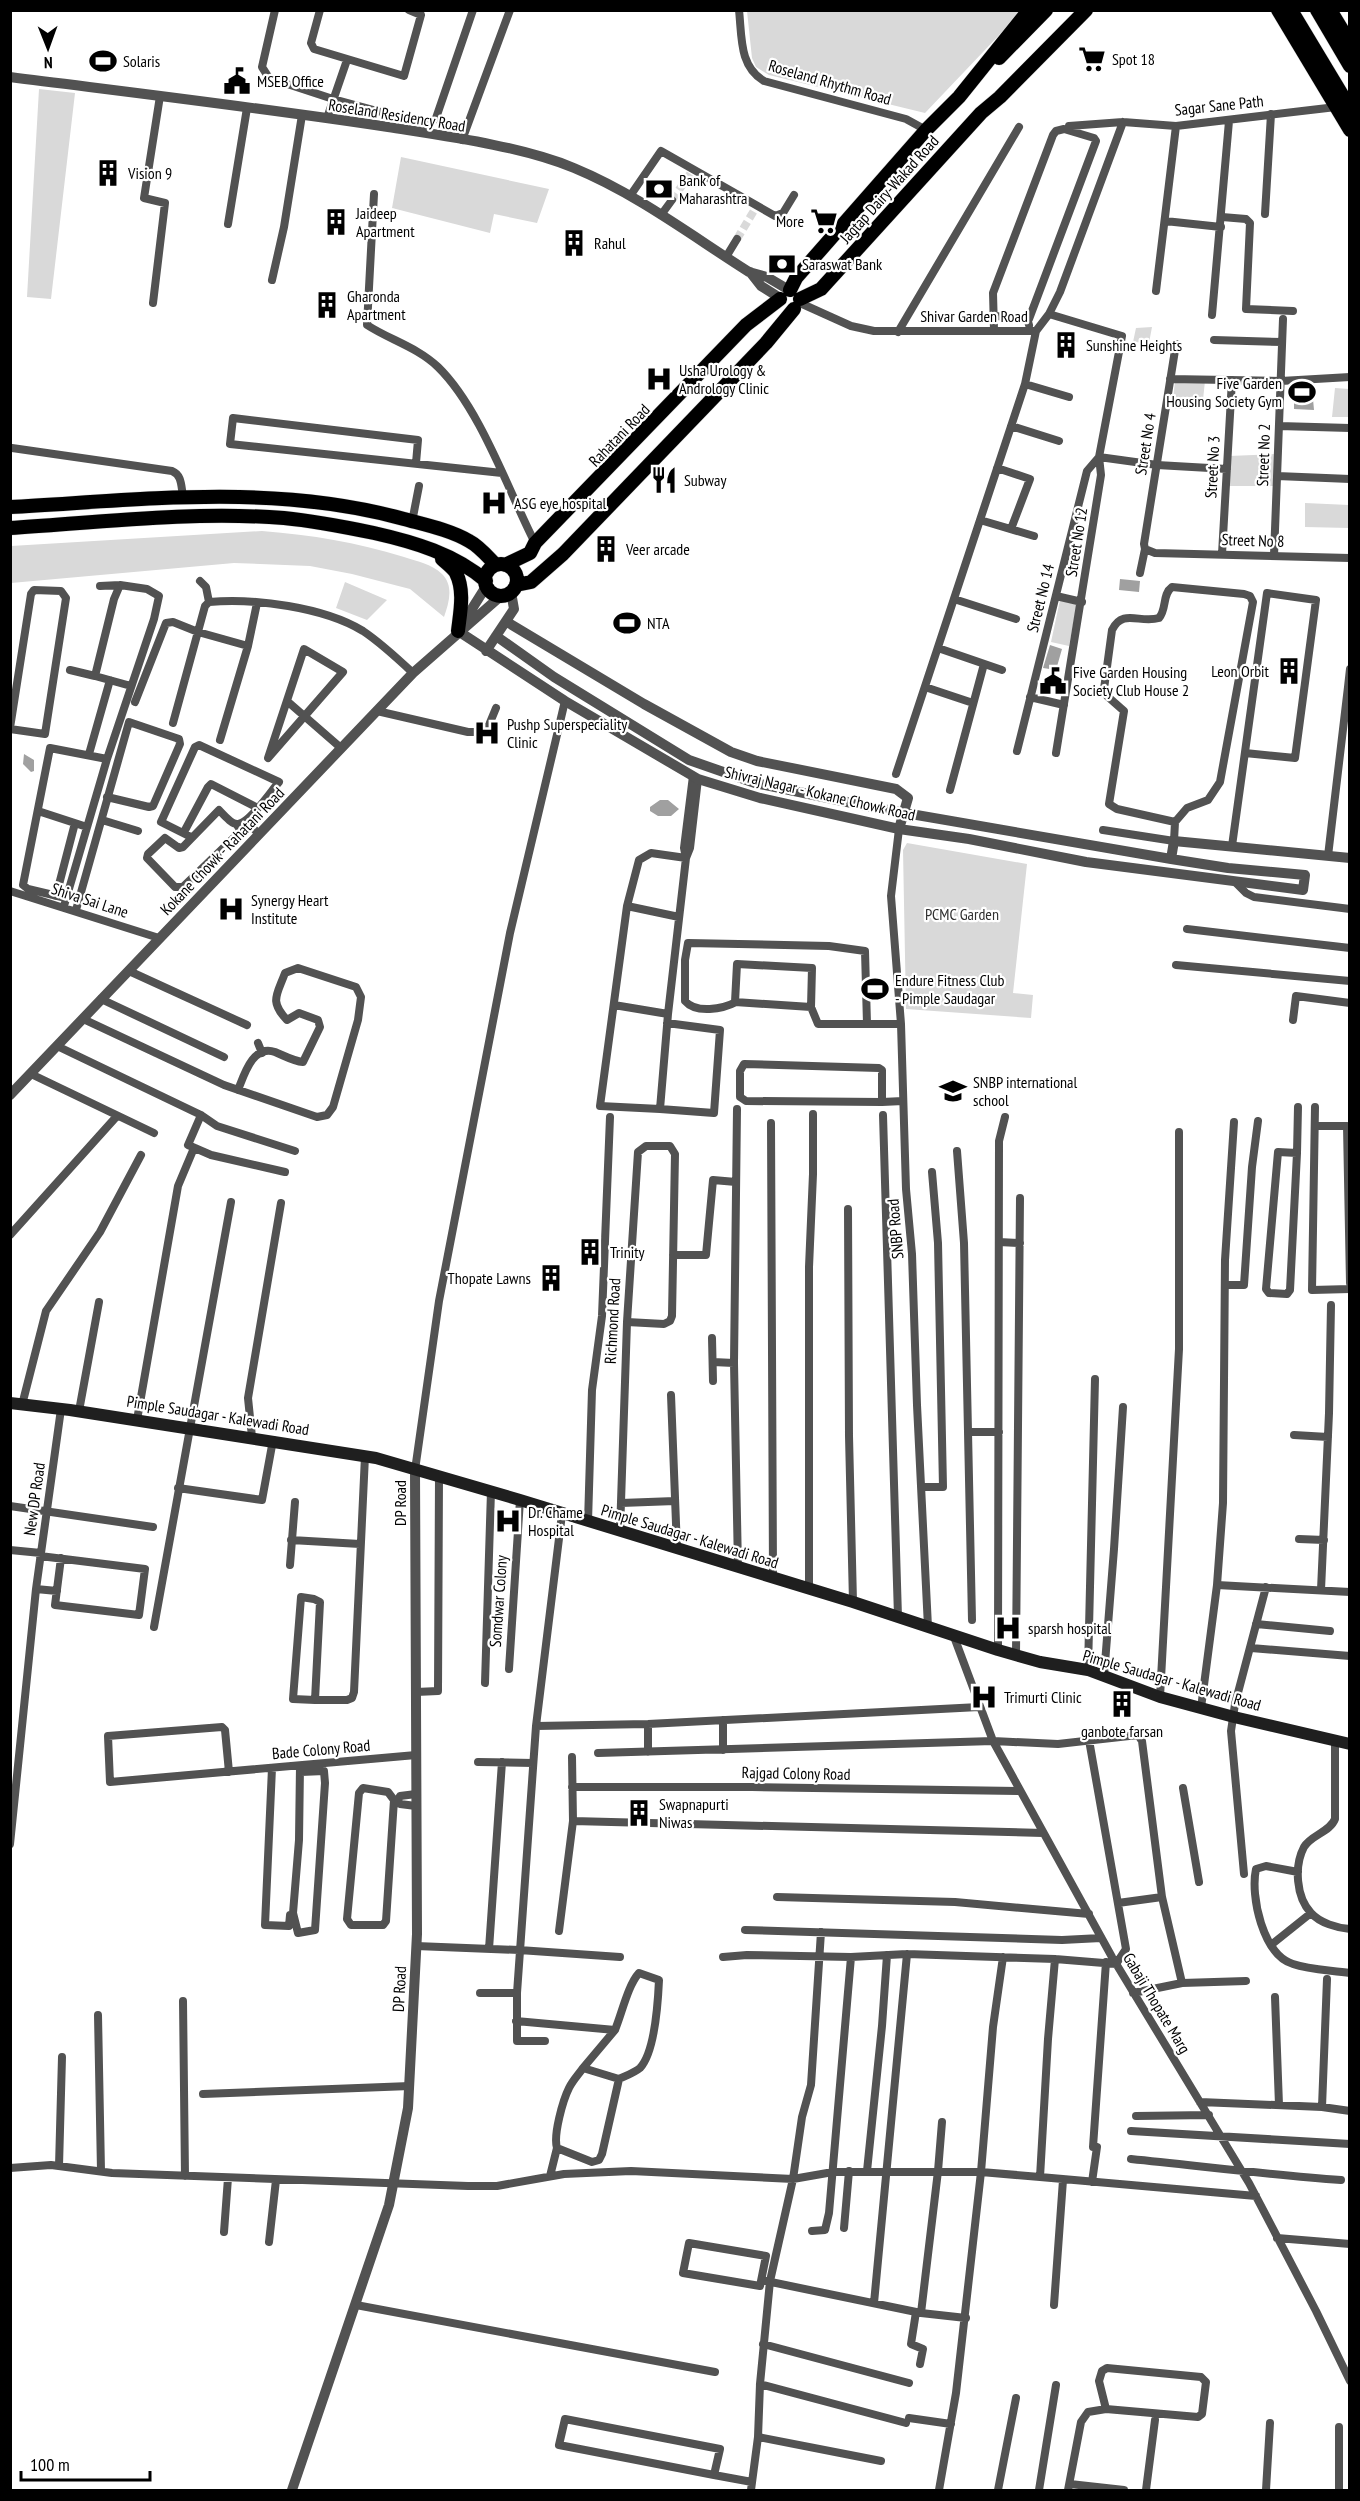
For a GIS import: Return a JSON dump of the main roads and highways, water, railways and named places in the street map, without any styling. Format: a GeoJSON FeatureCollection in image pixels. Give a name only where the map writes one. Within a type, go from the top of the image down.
{"type":"FeatureCollection","features":[{"type":"Feature","properties":{"kind":"main road"},"geometry":{"type":"LineString","coordinates":[[959,97],[1029,10]]}},
{"type":"Feature","properties":{"kind":"main road"},"geometry":{"type":"LineString","coordinates":[[10,528],[219,516],[284,518],[335,525],[432,549],[471,568],[492,592],[510,590],[531,582],[564,554],[790,301],[796,278],[926,130],[1046,10]]}},
{"type":"Feature","properties":{"kind":"main road","name":"Jagtap Dairy-Wakad Road"},"geometry":{"type":"LineString","coordinates":[[1000,97],[1016,71],[1076,10]]}},
{"type":"Feature","properties":{"kind":"main road","name":"Jagtap Dairy-Wakad Road"},"geometry":{"type":"LineString","coordinates":[[790,301],[821,289],[981,113],[1000,97],[1086,10]]}},
{"type":"Feature","properties":{"kind":"main road"},"geometry":{"type":"LineString","coordinates":[[1278,10],[1343,107]]}},
{"type":"Feature","properties":{"kind":"main road"},"geometry":{"type":"LineString","coordinates":[[1291,10],[1343,107],[1350,130]]}},
{"type":"Feature","properties":{"kind":"main road"},"geometry":{"type":"LineString","coordinates":[[1317,10],[1350,66]]}},
{"type":"Feature","properties":{"kind":"main road"},"geometry":{"type":"LineString","coordinates":[[1330,10],[1350,43]]}},
{"type":"Feature","properties":{"kind":"main road","name":"Rahatani Road"},"geometry":{"type":"LineString","coordinates":[[501,565],[530,553],[535,543],[746,325],[770,304],[790,301]]}},
{"type":"Feature","properties":{"kind":"main road"},"geometry":{"type":"LineString","coordinates":[[10,507],[183,496],[286,498],[339,504],[412,522],[470,541],[501,565],[514,571],[510,590]]}},
{"type":"Feature","properties":{"kind":"main road"},"geometry":{"type":"LineString","coordinates":[[432,549],[456,572],[461,597],[458,631]]}},
{"type":"Feature","properties":{"kind":"main road"},"geometry":{"type":"LineString","coordinates":[[486,583],[487,573],[501,565]]}},
{"type":"Feature","properties":{"kind":"main road","name":"Pimple Saudagar - Kalewadi Road"},"geometry":{"type":"LineString","coordinates":[[16,1404],[79,1411],[364,1456],[491,1491],[853,1602],[998,1650],[1040,1662],[1088,1670],[1160,1697],[1234,1718],[1350,1744]]}},
{"type":"Feature","properties":{"kind":"tunnel"},"geometry":{"type":"LineString","coordinates":[[672,200],[692,171]]}},
{"type":"Feature","properties":{"kind":"tunnel"},"geometry":{"type":"LineString","coordinates":[[737,239],[755,209]]}},
{"type":"Feature","properties":{"kind":"place","name":"Spot 18"},"geometry":{"type":"Point","coordinates":[1092,59]}},
{"type":"Feature","properties":{"kind":"place","name":"Solaris"},"geometry":{"type":"Point","coordinates":[103,61]}},
{"type":"Feature","properties":{"kind":"place","name":"MSEB Office"},"geometry":{"type":"Point","coordinates":[237,81]}},
{"type":"Feature","properties":{"kind":"place","name":"Vision 9"},"geometry":{"type":"Point","coordinates":[108,173]}},
{"type":"Feature","properties":{"kind":"place","name":"Bank of Maharashtra"},"geometry":{"type":"Point","coordinates":[659,189]}},
{"type":"Feature","properties":{"kind":"place","name":"More"},"geometry":{"type":"Point","coordinates":[824,221]}},
{"type":"Feature","properties":{"kind":"place","name":"Jaideep Apartment"},"geometry":{"type":"Point","coordinates":[336,222]}},
{"type":"Feature","properties":{"kind":"place","name":"Rahul"},"geometry":{"type":"Point","coordinates":[574,243]}},
{"type":"Feature","properties":{"kind":"place","name":"Saraswat Bank"},"geometry":{"type":"Point","coordinates":[782,264]}},
{"type":"Feature","properties":{"kind":"place","name":"Gharonda Apartment"},"geometry":{"type":"Point","coordinates":[327,305]}},
{"type":"Feature","properties":{"kind":"place","name":"Sunshine Heights"},"geometry":{"type":"Point","coordinates":[1066,345]}},
{"type":"Feature","properties":{"kind":"place","name":"Usha Urology & Andrology Clinic"},"geometry":{"type":"Point","coordinates":[659,379]}},
{"type":"Feature","properties":{"kind":"place","name":"Five Garden Housing Society Gym"},"geometry":{"type":"Point","coordinates":[1302,392]}},
{"type":"Feature","properties":{"kind":"place","name":"Subway"},"geometry":{"type":"Point","coordinates":[664,480]}},
{"type":"Feature","properties":{"kind":"place","name":"ASG eye hospital"},"geometry":{"type":"Point","coordinates":[494,503]}},
{"type":"Feature","properties":{"kind":"place","name":"Veer arcade"},"geometry":{"type":"Point","coordinates":[606,549]}},
{"type":"Feature","properties":{"kind":"place","name":"NTA"},"geometry":{"type":"Point","coordinates":[627,623]}},
{"type":"Feature","properties":{"kind":"place","name":"Leon Orbit"},"geometry":{"type":"Point","coordinates":[1289,671]}},
{"type":"Feature","properties":{"kind":"place","name":"Five Garden Housing Society Club House 2"},"geometry":{"type":"Point","coordinates":[1053,681]}},
{"type":"Feature","properties":{"kind":"place","name":"Pushp Superspeciality Clinic"},"geometry":{"type":"Point","coordinates":[487,733]}},
{"type":"Feature","properties":{"kind":"place","name":"Synergy Heart Institute"},"geometry":{"type":"Point","coordinates":[231,909]}},
{"type":"Feature","properties":{"kind":"place","name":"Endure Fitness Club - Pimple Saudagar"},"geometry":{"type":"Point","coordinates":[875,989]}},
{"type":"Feature","properties":{"kind":"place","name":"SNBP international school"},"geometry":{"type":"Point","coordinates":[953,1091]}},
{"type":"Feature","properties":{"kind":"place","name":"Trinity"},"geometry":{"type":"Point","coordinates":[590,1252]}},
{"type":"Feature","properties":{"kind":"place","name":"Thopate Lawns"},"geometry":{"type":"Point","coordinates":[551,1278]}},
{"type":"Feature","properties":{"kind":"place","name":"Dr. Chame Hospital"},"geometry":{"type":"Point","coordinates":[508,1521]}},
{"type":"Feature","properties":{"kind":"place","name":"sparsh hospital"},"geometry":{"type":"Point","coordinates":[1008,1628]}},
{"type":"Feature","properties":{"kind":"place","name":"Trimurti Clinic"},"geometry":{"type":"Point","coordinates":[984,1697]}},
{"type":"Feature","properties":{"kind":"place","name":"ganbote farsan"},"geometry":{"type":"Point","coordinates":[1122,1704]}},
{"type":"Feature","properties":{"kind":"place","name":"Swapnapurti Niwas"},"geometry":{"type":"Point","coordinates":[639,1813]}},
{"type":"Feature","properties":{"kind":"park label","name":"PCMC Garden"},"geometry":{"type":"Point","coordinates":[962,914]}}]}
